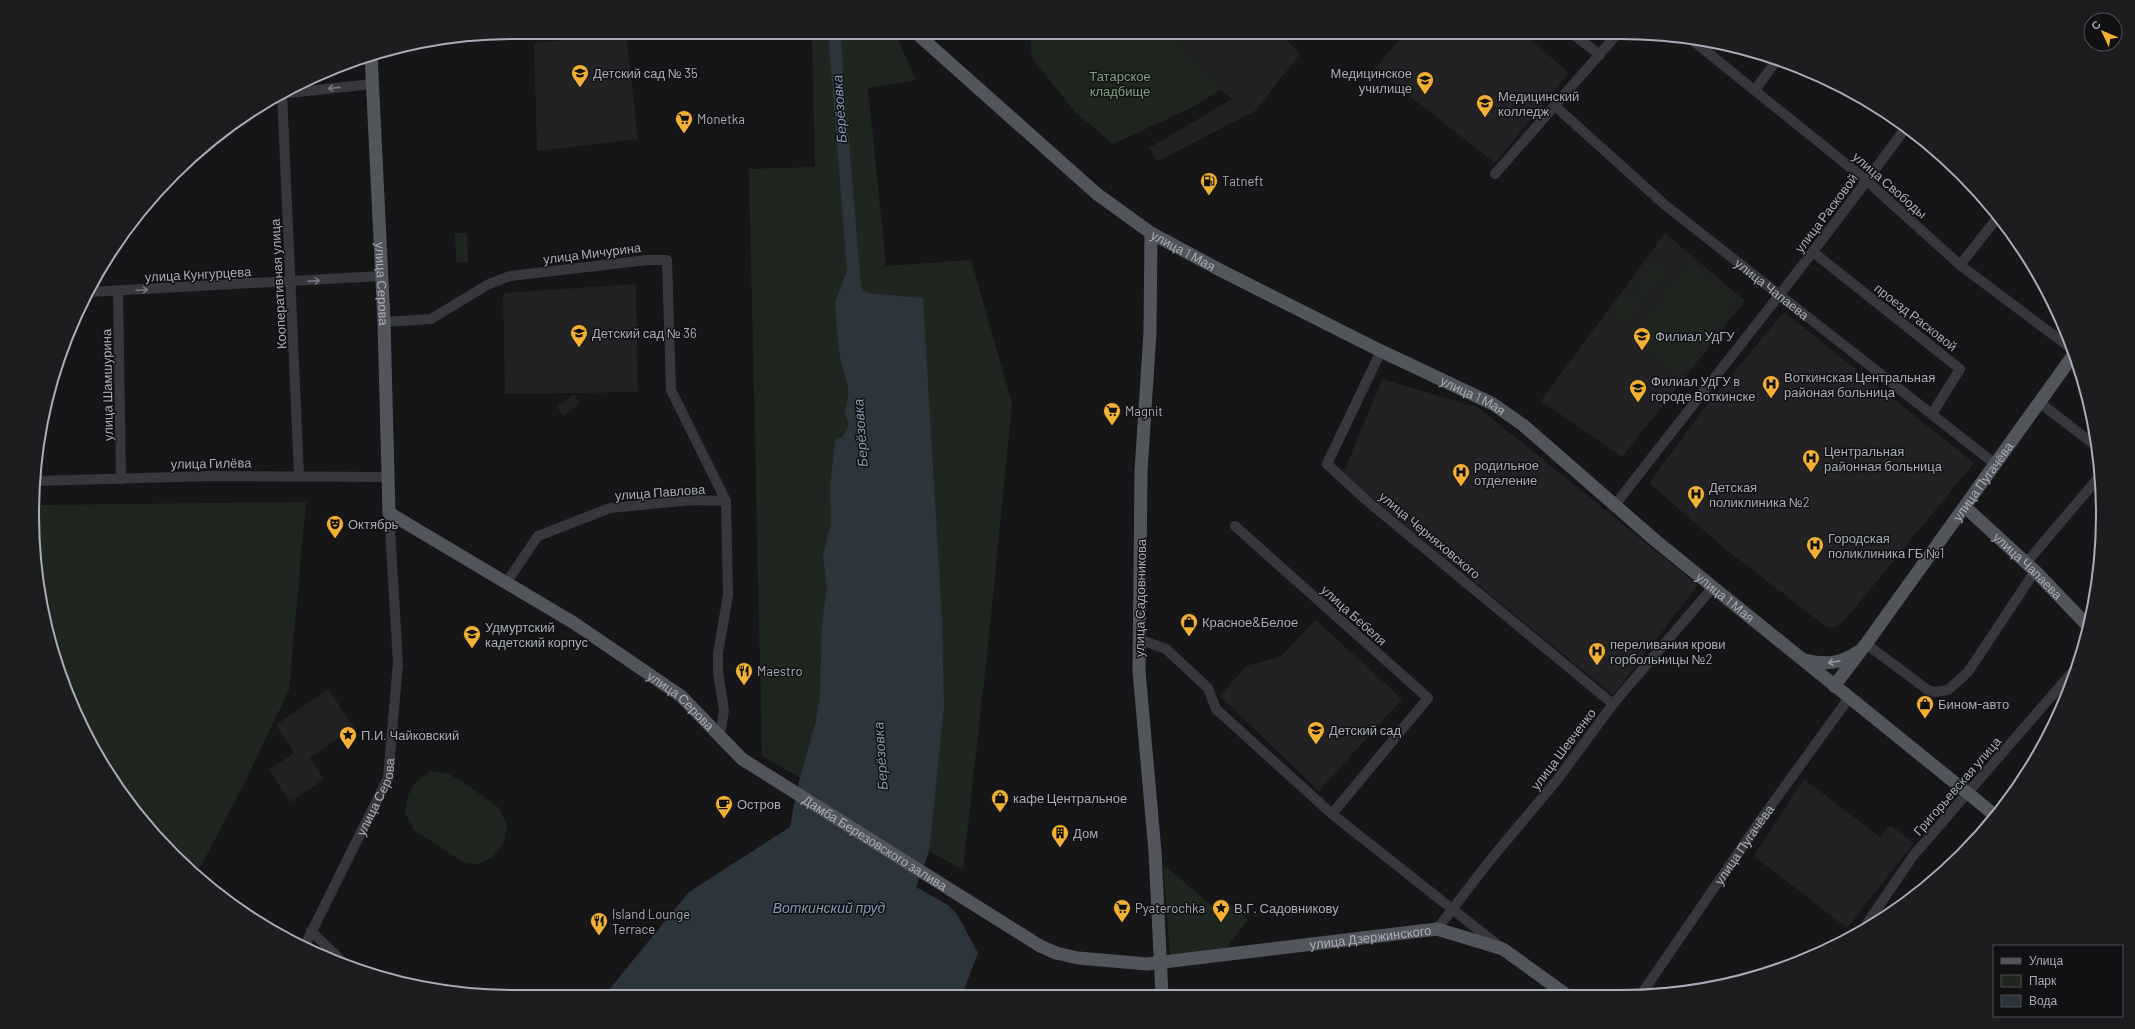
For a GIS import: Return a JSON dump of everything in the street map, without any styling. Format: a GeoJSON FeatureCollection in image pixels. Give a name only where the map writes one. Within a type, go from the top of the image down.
{"type":"FeatureCollection","features":[{"type":"Feature","properties":{"kind":"main road","name":"улица 1 Мая"},"geometry":{"type":"LineString","coordinates":[[923,39],[1104,200],[1151,233],[1220,270],[1380,351],[1493,404],[1523,425],[1713,587],[1991,812]]}},
{"type":"Feature","properties":{"kind":"main road","name":"улица Серова"},"geometry":{"type":"LineString","coordinates":[[371,61],[384,322],[389,513],[574,623],[681,696],[742,759]]}},
{"type":"Feature","properties":{"kind":"main road","name":"улица Садовникова"},"geometry":{"type":"LineString","coordinates":[[1151,233],[1150,332],[1142,471],[1139,671],[1155,852],[1162,990]]}},
{"type":"Feature","properties":{"kind":"main road","name":"улица Пугачёва"},"geometry":{"type":"LineString","coordinates":[[1834,686],[1865,647],[2070,359]]}},
{"type":"Feature","properties":{"kind":"main road","name":"улица Чапаева"},"geometry":{"type":"LineString","coordinates":[[1965,507],[2031,567],[2084,622]]}},
{"type":"Feature","properties":{"kind":"main road"},"geometry":{"type":"LineString","coordinates":[[1801,659],[1834,664],[1849,659],[1865,647]]}},
{"type":"Feature","properties":{"kind":"main road","name":"Дамба Березовского залива"},"geometry":{"type":"LineString","coordinates":[[742,759],[1040,946],[1078,958],[1147,964],[1161,963]]}},
{"type":"Feature","properties":{"kind":"main road","name":"улица Дзержинского"},"geometry":{"type":"LineString","coordinates":[[1161,963],[1437,929],[1503,949],[1560,990]]}},
{"type":"Feature","properties":{"kind":"street"},"geometry":{"type":"LineString","coordinates":[[1579,39],[1600,55]]}},
{"type":"Feature","properties":{"kind":"street"},"geometry":{"type":"LineString","coordinates":[[1495,174],[1613,39]]}},
{"type":"Feature","properties":{"kind":"street","name":"улица Свободы"},"geometry":{"type":"LineString","coordinates":[[1699,46],[1867,181],[1960,265],[2064,343]]}},
{"type":"Feature","properties":{"kind":"street"},"geometry":{"type":"LineString","coordinates":[[1755,90],[1774,64]]}},
{"type":"Feature","properties":{"kind":"street"},"geometry":{"type":"LineString","coordinates":[[298,91],[373,84]]}},
{"type":"Feature","properties":{"kind":"street","name":"Кооперативная улица"},"geometry":{"type":"LineString","coordinates":[[281,101],[299,475]]}},
{"type":"Feature","properties":{"kind":"street","name":"улица Чапаева"},"geometry":{"type":"LineString","coordinates":[[1555,106],[1665,205],[1995,464]]}},
{"type":"Feature","properties":{"kind":"street","name":"улица Расковой"},"geometry":{"type":"LineString","coordinates":[[1615,505],[1727,359],[1780,295],[1903,132]]}},
{"type":"Feature","properties":{"kind":"street"},"geometry":{"type":"LineString","coordinates":[[1960,265],[1995,221]]}},
{"type":"Feature","properties":{"kind":"street","name":"проезд Расковой"},"geometry":{"type":"LineString","coordinates":[[1813,252],[1960,369],[1932,414]]}},
{"type":"Feature","properties":{"kind":"street","name":"улица Мичурина"},"geometry":{"type":"LineString","coordinates":[[384,322],[431,319],[487,285],[510,276],[647,260],[667,260],[671,390],[679,404]]}},
{"type":"Feature","properties":{"kind":"street","name":"улица Кунгурцева"},"geometry":{"type":"LineString","coordinates":[[95,292],[381,276]]}},
{"type":"Feature","properties":{"kind":"street","name":"улица Шамшурина"},"geometry":{"type":"LineString","coordinates":[[118,291],[121,479]]}},
{"type":"Feature","properties":{"kind":"street","name":"улица Черняховского"},"geometry":{"type":"LineString","coordinates":[[1380,351],[1327,464],[1366,500],[1613,704]]}},
{"type":"Feature","properties":{"kind":"street"},"geometry":{"type":"LineString","coordinates":[[2039,402],[2090,442]]}},
{"type":"Feature","properties":{"kind":"street","name":"улица Павлова"},"geometry":{"type":"LineString","coordinates":[[679,404],[726,502],[728,595],[718,653],[718,672],[724,710],[721,729],[718,734]]}},
{"type":"Feature","properties":{"kind":"street","name":"улица Гилёва"},"geometry":{"type":"LineString","coordinates":[[40,481],[299,475],[387,477]]}},
{"type":"Feature","properties":{"kind":"street"},"geometry":{"type":"LineString","coordinates":[[1865,647],[1928,690],[1935,692],[1948,690],[1968,672],[2031,567],[2095,482]]}},
{"type":"Feature","properties":{"kind":"street","name":"улица Павлова"},"geometry":{"type":"LineString","coordinates":[[506,583],[538,536],[610,508],[693,500],[726,502]]}},
{"type":"Feature","properties":{"kind":"street","name":"улица Серова"},"geometry":{"type":"LineString","coordinates":[[306,942],[388,778],[398,663],[389,513]]}},
{"type":"Feature","properties":{"kind":"street","name":"улица Бебеля"},"geometry":{"type":"LineString","coordinates":[[1235,526],[1428,698],[1332,814]]}},
{"type":"Feature","properties":{"kind":"street","name":"улица Шевченко"},"geometry":{"type":"LineString","coordinates":[[1437,929],[1557,780],[1613,704],[1713,587]]}},
{"type":"Feature","properties":{"kind":"street"},"geometry":{"type":"LineString","coordinates":[[1139,639],[1166,649],[1208,688],[1216,709],[1332,814],[1503,949]]}},
{"type":"Feature","properties":{"kind":"street","name":"Григорьевская улица"},"geometry":{"type":"LineString","coordinates":[[1870,919],[1913,856],[2066,679]]}},
{"type":"Feature","properties":{"kind":"street","name":"улица Пугачёва"},"geometry":{"type":"LineString","coordinates":[[1645,989],[1762,818],[1850,698]]}},
{"type":"Feature","properties":{"kind":"street"},"geometry":{"type":"LineString","coordinates":[[311,930],[336,955]]}},
{"type":"Feature","properties":{"kind":"shaded area"},"geometry":{"type":"Polygon","coordinates":[[[571,39],[627,39],[638,139],[537,151],[534,43],[571,39]]]}},
{"type":"Feature","properties":{"kind":"shaded area"},"geometry":{"type":"Polygon","coordinates":[[[1178,39],[1285,39],[1300,54],[1255,111],[1158,161],[1149,148],[1232,99],[1220,90],[1178,39]]]}},
{"type":"Feature","properties":{"kind":"shaded area","name":"Медицинский колледж"},"geometry":{"type":"Polygon","coordinates":[[[1399,39],[1530,39],[1569,73],[1495,163],[1375,69],[1399,39]]]}},
{"type":"Feature","properties":{"kind":"shaded area","name":"Филиал УдГУ"},"geometry":{"type":"Polygon","coordinates":[[[1665,233],[1745,301],[1622,457],[1541,401],[1665,233]]]}},
{"type":"Feature","properties":{"kind":"shaded area"},"geometry":{"type":"Polygon","coordinates":[[[636,284],[638,392],[505,394],[503,293],[636,284]]]}},
{"type":"Feature","properties":{"kind":"shaded area","name":"Центральная районная больница"},"geometry":{"type":"Polygon","coordinates":[[[1784,312],[1974,463],[1844,621],[1834,628],[1825,626],[1723,547],[1649,483],[1702,411],[1784,312]]]}},
{"type":"Feature","properties":{"kind":"shaded area"},"geometry":{"type":"Polygon","coordinates":[[[1382,379],[1479,408],[1698,585],[1613,695],[1343,474],[1382,379]]]}},
{"type":"Feature","properties":{"kind":"shaded area"},"geometry":{"type":"Polygon","coordinates":[[[574,394],[580,403],[564,416],[557,407],[574,394]]]}},
{"type":"Feature","properties":{"kind":"shaded area","name":"Детский сад"},"geometry":{"type":"Polygon","coordinates":[[[1316,620],[1402,699],[1319,791],[1220,696],[1246,666],[1280,657],[1316,620]]]}},
{"type":"Feature","properties":{"kind":"shaded area"},"geometry":{"type":"Polygon","coordinates":[[[328,689],[354,727],[310,758],[324,779],[290,802],[269,770],[294,753],[276,725],[328,689]]]}},
{"type":"Feature","properties":{"kind":"shaded area"},"geometry":{"type":"Polygon","coordinates":[[[1804,779],[1880,837],[1890,825],[1914,843],[1847,928],[1754,856],[1804,779]]]}},
{"type":"Feature","properties":{"kind":"green space"},"geometry":{"type":"Polygon","coordinates":[[[812,39],[898,39],[916,80],[868,88],[886,266],[971,260],[1012,403],[990,628],[963,870],[762,756],[749,169],[815,167],[812,39]]]}},
{"type":"Feature","properties":{"kind":"green space","name":"Татарское кладбище"},"geometry":{"type":"Polygon","coordinates":[[[1031,39],[1178,39],[1220,90],[1191,108],[1113,144],[1075,112],[1032,58],[1031,39]]]}},
{"type":"Feature","properties":{"kind":"green space"},"geometry":{"type":"Polygon","coordinates":[[[455,233],[467,233],[468,262],[456,262],[455,233]]]}},
{"type":"Feature","properties":{"kind":"green space"},"geometry":{"type":"Polygon","coordinates":[[[1655,262],[1667,271],[1647,296],[1635,286],[1655,262]]]}},
{"type":"Feature","properties":{"kind":"green space"},"geometry":{"type":"Polygon","coordinates":[[[1690,263],[1738,300],[1679,376],[1631,338],[1690,263]]]}},
{"type":"Feature","properties":{"kind":"green space"},"geometry":{"type":"Polygon","coordinates":[[[1632,291],[1644,300],[1624,325],[1612,316],[1632,291]]]}},
{"type":"Feature","properties":{"kind":"green space"},"geometry":{"type":"Polygon","coordinates":[[[306,502],[289,690],[244,784],[202,864],[197,869],[178,851],[157,828],[119,779],[88,725],[75,696],[55,638],[48,607],[40,546],[39,505],[306,502]]]}},
{"type":"Feature","properties":{"kind":"green space"},"geometry":{"type":"Polygon","coordinates":[[[431,771],[446,773],[462,781],[499,808],[507,825],[504,842],[493,857],[478,864],[464,863],[414,830],[405,812],[408,795],[417,781],[431,771]]]}},
{"type":"Feature","properties":{"kind":"green space"},"geometry":{"type":"Polygon","coordinates":[[[1163,864],[1213,907],[1223,897],[1248,920],[1226,948],[1170,955],[1163,864]]]}},
{"type":"Feature","properties":{"kind":"water","name":"Воткинский пруд"},"geometry":{"type":"Polygon","coordinates":[[[829,39],[841,39],[861,285],[863,290],[868,293],[923,298],[942,619],[944,708],[929,852],[916,887],[948,905],[957,914],[978,953],[964,990],[609,990],[689,892],[790,827],[797,789],[816,721],[820,695],[822,623],[827,587],[823,556],[831,523],[830,487],[835,440],[843,436],[849,425],[845,413],[848,397],[848,386],[840,358],[835,306],[847,271],[829,39]]]}},
{"type":"Feature","properties":{"kind":"place","name":"Детский сад № 35"},"geometry":{"type":"Point","coordinates":[580,88]}},
{"type":"Feature","properties":{"kind":"place","name":"Медицинское училище"},"geometry":{"type":"Point","coordinates":[1425,95]}},
{"type":"Feature","properties":{"kind":"place","name":"Медицинский колледж"},"geometry":{"type":"Point","coordinates":[1485,118]}},
{"type":"Feature","properties":{"kind":"place","name":"Monetka"},"geometry":{"type":"Point","coordinates":[684,134]}},
{"type":"Feature","properties":{"kind":"place","name":"Tatneft"},"geometry":{"type":"Point","coordinates":[1209,196]}},
{"type":"Feature","properties":{"kind":"place","name":"Детский сад № 36"},"geometry":{"type":"Point","coordinates":[579,348]}},
{"type":"Feature","properties":{"kind":"place","name":"Филиал УдГУ"},"geometry":{"type":"Point","coordinates":[1642,351]}},
{"type":"Feature","properties":{"kind":"place","name":"Воткинская Центральная районая больница"},"geometry":{"type":"Point","coordinates":[1771,399]}},
{"type":"Feature","properties":{"kind":"place","name":"Филиал УдГУ в городе Воткинске"},"geometry":{"type":"Point","coordinates":[1638,403]}},
{"type":"Feature","properties":{"kind":"place","name":"Magnit"},"geometry":{"type":"Point","coordinates":[1112,426]}},
{"type":"Feature","properties":{"kind":"place","name":"Центральная районная больница"},"geometry":{"type":"Point","coordinates":[1811,473]}},
{"type":"Feature","properties":{"kind":"place","name":"родильное отделение"},"geometry":{"type":"Point","coordinates":[1461,487]}},
{"type":"Feature","properties":{"kind":"place","name":"Детская поликлиника №2"},"geometry":{"type":"Point","coordinates":[1696,509]}},
{"type":"Feature","properties":{"kind":"place","name":"Октябрь"},"geometry":{"type":"Point","coordinates":[335,539]}},
{"type":"Feature","properties":{"kind":"place","name":"Городская поликлиника ГБ №1"},"geometry":{"type":"Point","coordinates":[1815,560]}},
{"type":"Feature","properties":{"kind":"place","name":"Красное&Белое"},"geometry":{"type":"Point","coordinates":[1189,637]}},
{"type":"Feature","properties":{"kind":"place","name":"Удмуртский кадетский корпус"},"geometry":{"type":"Point","coordinates":[472,649]}},
{"type":"Feature","properties":{"kind":"place","name":"переливания крови горбольницы №2"},"geometry":{"type":"Point","coordinates":[1597,666]}},
{"type":"Feature","properties":{"kind":"place","name":"Maestro"},"geometry":{"type":"Point","coordinates":[744,686]}},
{"type":"Feature","properties":{"kind":"place","name":"Бином-авто"},"geometry":{"type":"Point","coordinates":[1925,719]}},
{"type":"Feature","properties":{"kind":"place","name":"Детский сад"},"geometry":{"type":"Point","coordinates":[1316,745]}},
{"type":"Feature","properties":{"kind":"place","name":"П.И. Чайковский"},"geometry":{"type":"Point","coordinates":[348,750]}},
{"type":"Feature","properties":{"kind":"place","name":"кафе Центральное"},"geometry":{"type":"Point","coordinates":[1000,813]}},
{"type":"Feature","properties":{"kind":"place","name":"Остров"},"geometry":{"type":"Point","coordinates":[724,819]}},
{"type":"Feature","properties":{"kind":"place","name":"Дом"},"geometry":{"type":"Point","coordinates":[1060,848]}},
{"type":"Feature","properties":{"kind":"place","name":"Pyaterochka"},"geometry":{"type":"Point","coordinates":[1122,923]}},
{"type":"Feature","properties":{"kind":"place","name":"В.Г. Садовникову"},"geometry":{"type":"Point","coordinates":[1221,923]}},
{"type":"Feature","properties":{"kind":"place","name":"Island Lounge Terrace"},"geometry":{"type":"Point","coordinates":[599,936]}},
{"type":"Feature","properties":{"kind":"water label","name":"Берёзовка"},"geometry":{"type":"Point","coordinates":[839,109]}},
{"type":"Feature","properties":{"kind":"water label","name":"Берёзовка"},"geometry":{"type":"Point","coordinates":[860,433]}},
{"type":"Feature","properties":{"kind":"water label","name":"Берёзовка"},"geometry":{"type":"Point","coordinates":[880,756]}}]}
